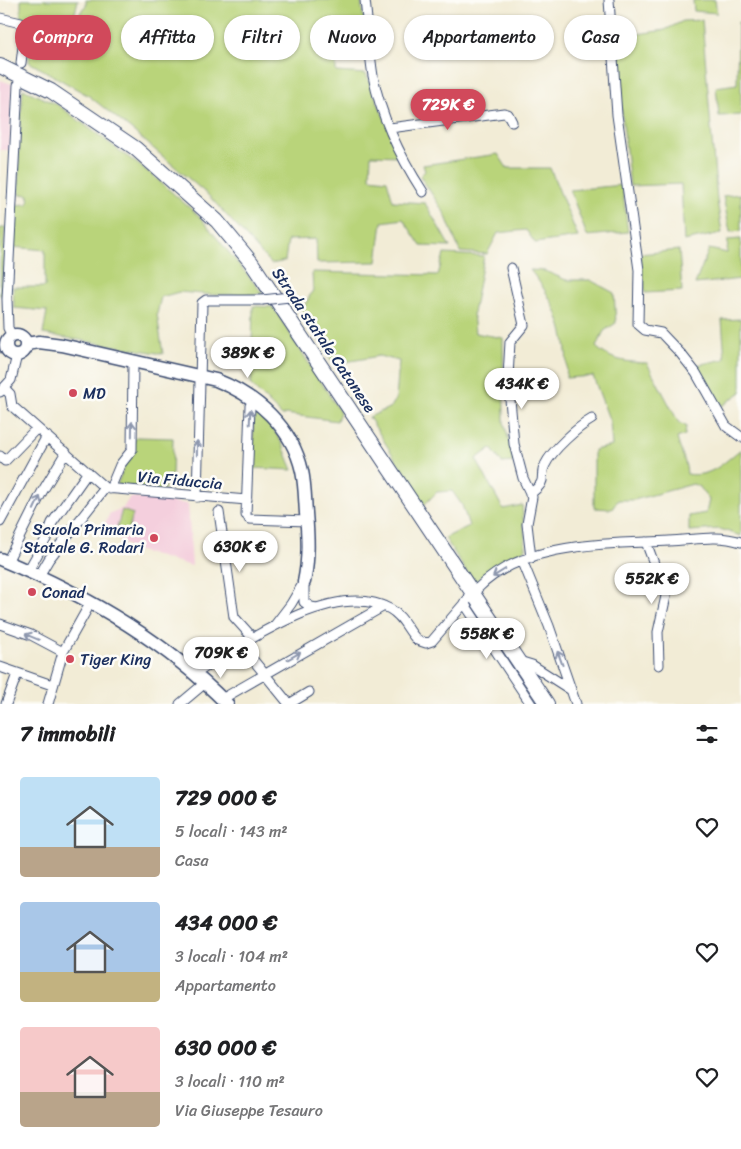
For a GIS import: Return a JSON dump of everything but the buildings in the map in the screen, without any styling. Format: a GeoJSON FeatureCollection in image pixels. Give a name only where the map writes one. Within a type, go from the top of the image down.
{"type":"FeatureCollection","features":[{"type":"Feature","properties":{"kind":"main road","name":"Strada statale Catanese"},"geometry":{"type":"LineString","coordinates":[[0,66],[51,91],[135,148],[217,221],[251,262],[547,704]]}},
{"type":"Feature","properties":{"kind":"street"},"geometry":{"type":"LineString","coordinates":[[365,0],[373,77],[390,128],[405,162],[423,192]]}},
{"type":"Feature","properties":{"kind":"street"},"geometry":{"type":"LineString","coordinates":[[609,0],[617,115],[639,270],[638,324],[645,330],[661,333],[681,354],[696,372],[726,426],[741,437]]}},
{"type":"Feature","properties":{"kind":"street"},"geometry":{"type":"LineString","coordinates":[[0,18],[21,23],[24,38],[21,63]]}},
{"type":"Feature","properties":{"kind":"street"},"geometry":{"type":"LineString","coordinates":[[18,85],[6,341],[8,352],[17,355],[23,352],[26,344]]}},
{"type":"Feature","properties":{"kind":"street"},"geometry":{"type":"LineString","coordinates":[[390,128],[504,113],[508,114],[512,122]]}},
{"type":"Feature","properties":{"kind":"street"},"geometry":{"type":"LineString","coordinates":[[511,268],[524,325],[510,342],[510,406],[514,444],[522,478],[532,496],[527,524],[527,559],[576,704]]}},
{"type":"Feature","properties":{"kind":"street"},"geometry":{"type":"LineString","coordinates":[[196,496],[202,303],[206,300],[262,300],[290,297]]}},
{"type":"Feature","properties":{"kind":"street"},"geometry":{"type":"LineString","coordinates":[[6,341],[21,336],[26,344]]}},
{"type":"Feature","properties":{"kind":"street"},"geometry":{"type":"LineString","coordinates":[[26,344],[40,342],[62,345],[199,376],[236,388],[255,400],[275,420],[296,451],[302,471],[308,553],[304,582],[304,602],[301,615]]}},
{"type":"Feature","properties":{"kind":"street"},"geometry":{"type":"LineString","coordinates":[[17,355],[13,375],[2,390],[10,394],[12,406],[108,488]]}},
{"type":"Feature","properties":{"kind":"street"},"geometry":{"type":"LineString","coordinates":[[34,573],[49,559],[108,488],[120,466],[132,450],[133,361]]}},
{"type":"Feature","properties":{"kind":"street"},"geometry":{"type":"LineString","coordinates":[[255,400],[250,406],[247,517],[307,521]]}},
{"type":"Feature","properties":{"kind":"street"},"geometry":{"type":"LineString","coordinates":[[530,494],[540,487],[544,477],[543,467],[548,459],[582,424],[592,419]]}},
{"type":"Feature","properties":{"kind":"street"},"geometry":{"type":"LineString","coordinates":[[1,463],[6,461],[37,428]]}},
{"type":"Feature","properties":{"kind":"street"},"geometry":{"type":"LineString","coordinates":[[0,522],[47,436]]}},
{"type":"Feature","properties":{"kind":"street"},"geometry":{"type":"LineString","coordinates":[[66,452],[4,561],[34,573],[91,602],[195,674],[225,701],[263,674],[384,606]]}},
{"type":"Feature","properties":{"kind":"street"},"geometry":{"type":"LineString","coordinates":[[34,573],[52,523],[88,472]]}},
{"type":"Feature","properties":{"kind":"street","name":"Via Fiduccia"},"geometry":{"type":"LineString","coordinates":[[108,488],[246,500]]}},
{"type":"Feature","properties":{"kind":"street"},"geometry":{"type":"LineString","coordinates":[[219,512],[234,617],[253,638]]}},
{"type":"Feature","properties":{"kind":"street"},"geometry":{"type":"LineString","coordinates":[[477,589],[495,575],[527,559],[556,550],[581,546],[706,537],[741,542]]}},
{"type":"Feature","properties":{"kind":"street"},"geometry":{"type":"LineString","coordinates":[[646,542],[666,596],[658,632],[659,665]]}},
{"type":"Feature","properties":{"kind":"street"},"geometry":{"type":"LineString","coordinates":[[273,627],[295,598],[304,582]]}},
{"type":"Feature","properties":{"kind":"street"},"geometry":{"type":"LineString","coordinates":[[295,598],[311,608],[357,601],[384,606],[400,616],[417,640],[426,643],[432,641],[466,601],[531,704]]}},
{"type":"Feature","properties":{"kind":"street"},"geometry":{"type":"LineString","coordinates":[[48,704],[63,652],[91,602]]}},
{"type":"Feature","properties":{"kind":"street"},"geometry":{"type":"LineString","coordinates":[[195,674],[273,627],[317,608]]}},
{"type":"Feature","properties":{"kind":"street"},"geometry":{"type":"LineString","coordinates":[[0,624],[31,636],[63,652]]}},
{"type":"Feature","properties":{"kind":"street"},"geometry":{"type":"LineString","coordinates":[[241,645],[289,704],[309,692]]}},
{"type":"Feature","properties":{"kind":"street"},"geometry":{"type":"LineString","coordinates":[[518,660],[532,666],[571,690]]}},
{"type":"Feature","properties":{"kind":"street"},"geometry":{"type":"LineString","coordinates":[[0,667],[52,685]]}},
{"type":"Feature","properties":{"kind":"street"},"geometry":{"type":"LineString","coordinates":[[6,704],[17,674]]}},
{"type":"Feature","properties":{"kind":"street"},"geometry":{"type":"LineString","coordinates":[[180,704],[205,683]]}},
{"type":"Feature","properties":{"kind":"shaded area"},"geometry":{"type":"Polygon","coordinates":[[[0,80],[12,84],[10,150],[0,150],[0,80]]]}},
{"type":"Feature","properties":{"kind":"shaded area","name":"Scuola Primaria Statale G. Rodari"},"geometry":{"type":"Polygon","coordinates":[[[130,497],[188,504],[192,566],[132,549],[103,527],[110,513],[123,508],[130,497]]]}},
{"type":"Feature","properties":{"kind":"green space"},"geometry":{"type":"Polygon","coordinates":[[[21,0],[78,0],[73,15],[21,15],[21,0]]]}},
{"type":"Feature","properties":{"kind":"green space"},"geometry":{"type":"Polygon","coordinates":[[[86,0],[361,0],[363,15],[310,15],[310,60],[336,60],[336,72],[366,74],[400,156],[371,155],[370,178],[387,180],[393,201],[425,203],[450,247],[421,246],[403,219],[382,222],[377,262],[317,263],[316,239],[288,240],[285,261],[271,264],[208,195],[133,131],[89,96],[29,62],[29,60],[111,60],[111,15],[79,15],[86,6],[86,0]]]}},
{"type":"Feature","properties":{"kind":"green space"},"geometry":{"type":"Polygon","coordinates":[[[693,0],[715,0],[717,13],[694,11],[693,0]]]}},
{"type":"Feature","properties":{"kind":"green space"},"geometry":{"type":"Polygon","coordinates":[[[702,20],[717,200],[722,233],[684,241],[681,184],[630,186],[616,61],[637,60],[637,34],[665,30],[683,21],[702,20]]]}},
{"type":"Feature","properties":{"kind":"green space"},"geometry":{"type":"Polygon","coordinates":[[[738,22],[741,22],[741,115],[719,116],[716,87],[737,84],[738,22]]]}},
{"type":"Feature","properties":{"kind":"green space"},"geometry":{"type":"Polygon","coordinates":[[[23,89],[58,105],[151,174],[199,216],[263,294],[215,295],[179,292],[161,297],[157,314],[163,354],[43,334],[47,311],[14,308],[13,287],[45,287],[45,250],[12,247],[13,205],[28,204],[29,195],[19,194],[19,141],[23,89]]]}},
{"type":"Feature","properties":{"kind":"green space"},"geometry":{"type":"Polygon","coordinates":[[[498,154],[507,168],[550,168],[578,237],[535,243],[526,230],[498,233],[487,254],[460,252],[445,214],[420,176],[425,171],[423,165],[498,154]]]}},
{"type":"Feature","properties":{"kind":"green space"},"geometry":{"type":"Polygon","coordinates":[[[622,185],[628,232],[587,236],[570,190],[622,185]]]}},
{"type":"Feature","properties":{"kind":"green space"},"geometry":{"type":"Polygon","coordinates":[[[741,194],[741,231],[730,232],[723,196],[741,194]]]}},
{"type":"Feature","properties":{"kind":"green space"},"geometry":{"type":"Polygon","coordinates":[[[0,228],[5,228],[2,296],[0,295],[0,228]]]}},
{"type":"Feature","properties":{"kind":"green space"},"geometry":{"type":"Polygon","coordinates":[[[741,239],[741,279],[695,284],[709,249],[727,253],[728,240],[741,239]]]}},
{"type":"Feature","properties":{"kind":"green space"},"geometry":{"type":"Polygon","coordinates":[[[679,250],[682,291],[645,293],[640,254],[679,250]]]}},
{"type":"Feature","properties":{"kind":"green space"},"geometry":{"type":"Polygon","coordinates":[[[444,254],[484,256],[473,313],[475,333],[503,338],[504,422],[514,462],[502,463],[491,448],[476,459],[503,509],[522,505],[526,549],[498,562],[474,584],[445,538],[469,526],[462,505],[452,491],[437,492],[424,505],[369,417],[391,407],[396,399],[399,361],[379,356],[334,364],[301,312],[313,290],[312,272],[438,275],[444,254]]]}},
{"type":"Feature","properties":{"kind":"green space"},"geometry":{"type":"Polygon","coordinates":[[[530,270],[545,271],[566,280],[590,280],[614,293],[616,323],[604,331],[596,347],[613,358],[647,363],[679,423],[686,426],[685,435],[677,438],[687,474],[695,475],[710,472],[741,449],[741,536],[720,529],[689,531],[689,516],[706,513],[709,500],[700,487],[693,484],[634,500],[618,500],[612,509],[594,508],[594,450],[612,446],[610,422],[593,376],[566,378],[566,348],[559,320],[547,294],[530,270]]]}},
{"type":"Feature","properties":{"kind":"green space"},"geometry":{"type":"Polygon","coordinates":[[[253,306],[273,307],[340,412],[337,421],[285,414],[282,416],[251,385],[253,306]]]}},
{"type":"Feature","properties":{"kind":"green space"},"geometry":{"type":"Polygon","coordinates":[[[741,319],[741,392],[722,406],[697,365],[725,359],[722,320],[741,319]]]}},
{"type":"Feature","properties":{"kind":"green space"},"geometry":{"type":"Polygon","coordinates":[[[254,414],[269,424],[279,438],[293,470],[252,468],[254,414]]]}},
{"type":"Feature","properties":{"kind":"green space"},"geometry":{"type":"Polygon","coordinates":[[[136,437],[173,438],[172,475],[166,476],[164,490],[117,485],[136,437]]]}},
{"type":"Feature","properties":{"kind":"green space"},"geometry":{"type":"Polygon","coordinates":[[[122,510],[133,514],[127,535],[116,531],[122,510]]]}},
{"type":"Feature","properties":{"kind":"place","name":"MD"},"geometry":{"type":"Point","coordinates":[73,393]}},
{"type":"Feature","properties":{"kind":"place","name":"Scuola Primaria Statale G. Rodari"},"geometry":{"type":"Point","coordinates":[154,538]}},
{"type":"Feature","properties":{"kind":"place","name":"Conad"},"geometry":{"type":"Point","coordinates":[32,592]}},
{"type":"Feature","properties":{"kind":"place","name":"Tiger King"},"geometry":{"type":"Point","coordinates":[70,659]}}]}
